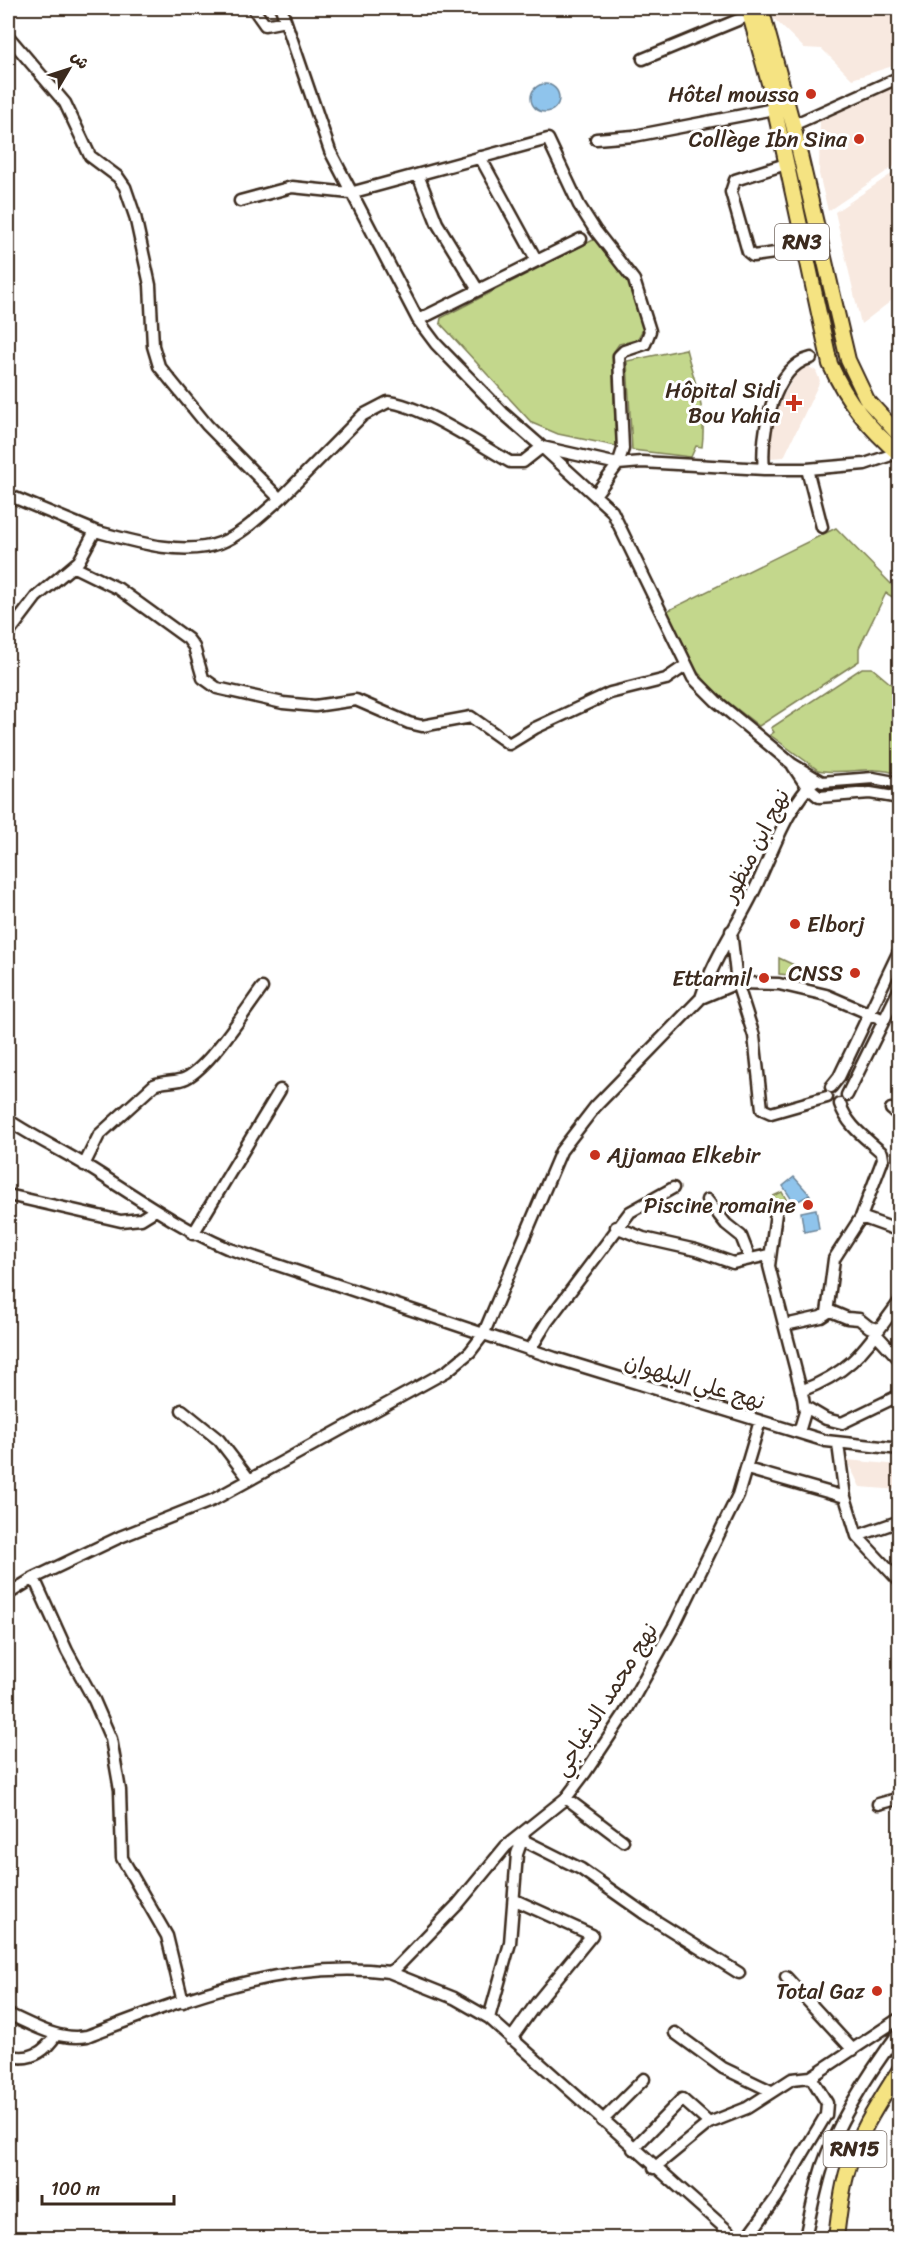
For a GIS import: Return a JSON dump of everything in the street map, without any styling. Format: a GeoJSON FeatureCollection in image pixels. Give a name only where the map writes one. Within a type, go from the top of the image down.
{"type":"FeatureCollection","features":[{"type":"Feature","properties":{"kind":"main road","name":"RN3"},"geometry":{"type":"LineString","coordinates":[[753,10],[774,82],[793,125],[848,360],[867,400],[900,436]]}},
{"type":"Feature","properties":{"kind":"main road","name":"RN3"},"geometry":{"type":"LineString","coordinates":[[774,82],[774,109],[823,337],[839,384],[863,421],[899,453]]}},
{"type":"Feature","properties":{"kind":"main road","name":"RN15"},"geometry":{"type":"LineString","coordinates":[[836,2238],[843,2189],[858,2142],[870,2115],[900,2069]]}},
{"type":"Feature","properties":{"kind":"street"},"geometry":{"type":"LineString","coordinates":[[253,8],[265,25],[285,21]]}},
{"type":"Feature","properties":{"kind":"street"},"geometry":{"type":"LineString","coordinates":[[281,8],[317,119],[350,193],[418,320],[436,344],[503,413],[612,511],[622,528],[685,666],[710,696],[792,764],[822,782],[873,778],[900,783]]}},
{"type":"Feature","properties":{"kind":"street"},"geometry":{"type":"LineString","coordinates":[[643,59],[753,10]]}},
{"type":"Feature","properties":{"kind":"street"},"geometry":{"type":"LineString","coordinates":[[8,36],[65,103],[90,156],[118,177],[125,187],[135,216],[148,276],[153,346],[159,366],[207,425],[280,499]]}},
{"type":"Feature","properties":{"kind":"street"},"geometry":{"type":"LineString","coordinates":[[793,125],[900,78]]}},
{"type":"Feature","properties":{"kind":"street"},"geometry":{"type":"LineString","coordinates":[[596,139],[634,136],[774,109]]}},
{"type":"Feature","properties":{"kind":"street"},"geometry":{"type":"LineString","coordinates":[[240,201],[292,187],[350,193],[548,139],[590,222],[634,279],[650,336],[645,344],[624,351],[619,356],[623,449],[618,464],[595,495]]}},
{"type":"Feature","properties":{"kind":"street"},"geometry":{"type":"LineString","coordinates":[[480,157],[537,261]]}},
{"type":"Feature","properties":{"kind":"street"},"geometry":{"type":"LineString","coordinates":[[786,164],[735,180],[731,192],[748,252],[753,256],[804,249]]}},
{"type":"Feature","properties":{"kind":"street"},"geometry":{"type":"LineString","coordinates":[[418,175],[437,223],[478,290]]}},
{"type":"Feature","properties":{"kind":"street"},"geometry":{"type":"LineString","coordinates":[[418,320],[581,239]]}},
{"type":"Feature","properties":{"kind":"street"},"geometry":{"type":"LineString","coordinates":[[764,469],[765,424],[772,403],[796,365],[811,357]]}},
{"type":"Feature","properties":{"kind":"street"},"geometry":{"type":"LineString","coordinates":[[8,495],[95,531],[165,546],[207,546],[238,533],[280,499],[363,415],[388,402],[409,408],[438,422],[510,462],[522,462],[542,447],[618,464],[642,462],[764,469],[807,469],[865,464],[899,453]]}},
{"type":"Feature","properties":{"kind":"street"},"geometry":{"type":"LineString","coordinates":[[807,469],[822,527]]}},
{"type":"Feature","properties":{"kind":"street"},"geometry":{"type":"LineString","coordinates":[[8,634],[36,597],[74,567],[87,550],[95,531]]}},
{"type":"Feature","properties":{"kind":"street"},"geometry":{"type":"LineString","coordinates":[[74,567],[119,589],[188,639],[194,647],[203,678],[217,688],[283,703],[315,706],[356,700],[409,723],[422,726],[471,717],[508,744],[535,728],[610,693],[666,679],[685,666]]}},
{"type":"Feature","properties":{"kind":"street"},"geometry":{"type":"LineString","coordinates":[[792,764],[807,787],[819,797],[870,793],[900,798]]}},
{"type":"Feature","properties":{"kind":"street","name":"نهج ابن منظور"},"geometry":{"type":"LineString","coordinates":[[701,998],[718,953],[767,864],[795,802],[816,778]]}},
{"type":"Feature","properties":{"kind":"street","name":"نهج ابن منظور"},"geometry":{"type":"LineString","coordinates":[[731,931],[737,983],[754,1036],[762,1109],[771,1113],[829,1092]]}},
{"type":"Feature","properties":{"kind":"street"},"geometry":{"type":"LineString","coordinates":[[843,1100],[831,1102],[829,1092],[868,1013],[895,969],[900,949]]}},
{"type":"Feature","properties":{"kind":"street"},"geometry":{"type":"LineString","coordinates":[[8,1594],[34,1578],[120,1537],[213,1500],[447,1371],[470,1352],[483,1335],[561,1151],[595,1107],[701,998],[737,983],[779,984],[805,988],[884,1020]]}},
{"type":"Feature","properties":{"kind":"street"},"geometry":{"type":"LineString","coordinates":[[84,1165],[99,1135],[154,1085],[161,1081],[186,1078],[204,1063],[262,988]]}},
{"type":"Feature","properties":{"kind":"street"},"geometry":{"type":"LineString","coordinates":[[843,1100],[900,988]]}},
{"type":"Feature","properties":{"kind":"street"},"geometry":{"type":"LineString","coordinates":[[786,1325],[821,1317],[828,1310],[829,1283],[834,1259],[861,1216],[883,1159],[882,1153],[852,1128],[844,1118],[843,1086],[837,1084],[829,1092]]}},
{"type":"Feature","properties":{"kind":"street"},"geometry":{"type":"LineString","coordinates":[[194,1234],[280,1090]]}},
{"type":"Feature","properties":{"kind":"street","name":"نهج علي البلهوان"},"geometry":{"type":"LineString","coordinates":[[8,1120],[194,1234],[261,1261],[530,1350],[838,1444],[900,1449]]}},
{"type":"Feature","properties":{"kind":"street"},"geometry":{"type":"LineString","coordinates":[[530,1350],[616,1227],[636,1206],[673,1188]]}},
{"type":"Feature","properties":{"kind":"street"},"geometry":{"type":"LineString","coordinates":[[8,1195],[121,1221],[141,1219],[154,1211]]}},
{"type":"Feature","properties":{"kind":"street"},"geometry":{"type":"LineString","coordinates":[[707,1200],[726,1224],[741,1236],[750,1259]]}},
{"type":"Feature","properties":{"kind":"street"},"geometry":{"type":"LineString","coordinates":[[776,1213],[768,1255],[769,1266],[786,1325],[804,1406],[804,1420],[799,1432]]}},
{"type":"Feature","properties":{"kind":"street"},"geometry":{"type":"LineString","coordinates":[[861,1216],[900,1231]]}},
{"type":"Feature","properties":{"kind":"street"},"geometry":{"type":"LineString","coordinates":[[616,1227],[643,1238],[696,1250],[733,1263],[768,1255]]}},
{"type":"Feature","properties":{"kind":"street"},"geometry":{"type":"LineString","coordinates":[[801,1391],[842,1371],[858,1359],[900,1301]]}},
{"type":"Feature","properties":{"kind":"street"},"geometry":{"type":"LineString","coordinates":[[828,1310],[847,1318],[859,1319],[877,1331],[900,1360]]}},
{"type":"Feature","properties":{"kind":"street"},"geometry":{"type":"LineString","coordinates":[[804,1406],[826,1419],[842,1424],[900,1395]]}},
{"type":"Feature","properties":{"kind":"street"},"geometry":{"type":"LineString","coordinates":[[182,1410],[219,1440],[249,1479]]}},
{"type":"Feature","properties":{"kind":"street","name":"نهج محمد الدغباجي"},"geometry":{"type":"LineString","coordinates":[[388,1972],[458,1904],[506,1846],[524,1835],[566,1798],[585,1773],[625,1713],[666,1641],[730,1512],[747,1469],[760,1421]]}},
{"type":"Feature","properties":{"kind":"street"},"geometry":{"type":"LineString","coordinates":[[838,1444],[844,1497],[857,1536],[900,1582]]}},
{"type":"Feature","properties":{"kind":"street"},"geometry":{"type":"LineString","coordinates":[[747,1469],[844,1497]]}},
{"type":"Feature","properties":{"kind":"street"},"geometry":{"type":"LineString","coordinates":[[857,1536],[900,1521]]}},
{"type":"Feature","properties":{"kind":"street"},"geometry":{"type":"LineString","coordinates":[[34,1578],[111,1739],[120,1790],[122,1858],[167,1936],[183,2002]]}},
{"type":"Feature","properties":{"kind":"street"},"geometry":{"type":"LineString","coordinates":[[566,1798],[624,1841]]}},
{"type":"Feature","properties":{"kind":"street"},"geometry":{"type":"LineString","coordinates":[[878,1804],[900,1798]]}},
{"type":"Feature","properties":{"kind":"street"},"geometry":{"type":"LineString","coordinates":[[489,2018],[510,1943],[517,1854],[524,1835],[581,1869],[645,1914],[739,1973]]}},
{"type":"Feature","properties":{"kind":"street"},"geometry":{"type":"LineString","coordinates":[[511,2039],[538,2001],[592,1935],[515,1900]]}},
{"type":"Feature","properties":{"kind":"street"},"geometry":{"type":"LineString","coordinates":[[8,2014],[56,2035],[69,2038],[87,2036],[234,1984],[270,1976],[312,1970],[388,1972],[454,1998],[489,2018],[654,2168],[736,2238]]}},
{"type":"Feature","properties":{"kind":"street"},"geometry":{"type":"LineString","coordinates":[[786,1977],[853,2050]]}},
{"type":"Feature","properties":{"kind":"street"},"geometry":{"type":"LineString","coordinates":[[654,2168],[709,2123],[747,2108],[771,2091],[800,2076],[811,2077],[900,2018]]}},
{"type":"Feature","properties":{"kind":"street"},"geometry":{"type":"LineString","coordinates":[[805,2238],[816,2189],[831,2146],[869,2076],[900,2031]]}},
{"type":"Feature","properties":{"kind":"street"},"geometry":{"type":"LineString","coordinates":[[675,2033],[723,2068],[771,2091]]}},
{"type":"Feature","properties":{"kind":"street"},"geometry":{"type":"LineString","coordinates":[[8,2055],[20,2058],[35,2055],[56,2035]]}},
{"type":"Feature","properties":{"kind":"street"},"geometry":{"type":"LineString","coordinates":[[747,2238],[782,2188],[826,2115],[827,2103],[811,2077]]}},
{"type":"Feature","properties":{"kind":"street"},"geometry":{"type":"LineString","coordinates":[[602,2121],[644,2079]]}},
{"type":"Feature","properties":{"kind":"street"},"geometry":{"type":"LineString","coordinates":[[633,2149],[681,2099],[709,2123]]}},
{"type":"Feature","properties":{"kind":"shaded area"},"geometry":{"type":"Polygon","coordinates":[[[766,8],[894,8],[899,11],[899,64],[852,79],[822,49],[804,48],[767,12],[766,8]]]}},
{"type":"Feature","properties":{"kind":"shaded area","name":"Collège Ibn Sina"},"geometry":{"type":"Polygon","coordinates":[[[899,81],[899,163],[828,211],[819,174],[820,117],[899,81]]]}},
{"type":"Feature","properties":{"kind":"shaded area"},"geometry":{"type":"Polygon","coordinates":[[[896,171],[900,175],[899,295],[861,324],[835,212],[896,171]]]}},
{"type":"Feature","properties":{"kind":"shaded area","name":"Hôpital Sidi Bou Yahia"},"geometry":{"type":"Polygon","coordinates":[[[804,364],[816,371],[820,381],[784,457],[770,458],[766,452],[767,425],[800,366],[804,364]]]}},
{"type":"Feature","properties":{"kind":"shaded area"},"geometry":{"type":"Polygon","coordinates":[[[847,1460],[899,1465],[899,1490],[860,1487],[847,1460]]]}},
{"type":"Feature","properties":{"kind":"green space"},"geometry":{"type":"Polygon","coordinates":[[[595,239],[628,281],[643,329],[637,340],[619,344],[612,354],[616,446],[558,434],[532,423],[440,323],[441,318],[595,239]]]}},
{"type":"Feature","properties":{"kind":"green space"},"geometry":{"type":"Polygon","coordinates":[[[686,349],[702,408],[702,447],[696,446],[691,457],[632,450],[627,361],[686,349]]]}},
{"type":"Feature","properties":{"kind":"green space"},"geometry":{"type":"Polygon","coordinates":[[[836,528],[899,592],[899,601],[886,593],[859,648],[859,661],[759,726],[714,691],[696,670],[667,611],[836,528]]]}},
{"type":"Feature","properties":{"kind":"green space"},"geometry":{"type":"Polygon","coordinates":[[[862,668],[872,668],[891,684],[899,683],[899,774],[878,770],[838,772],[818,770],[770,735],[774,732],[771,728],[862,668]]]}},
{"type":"Feature","properties":{"kind":"green space"},"geometry":{"type":"Polygon","coordinates":[[[779,958],[811,973],[810,977],[779,974],[779,958]]]}},
{"type":"Feature","properties":{"kind":"green space"},"geometry":{"type":"Polygon","coordinates":[[[782,1192],[790,1206],[780,1210],[773,1196],[782,1192]]]}},
{"type":"Feature","properties":{"kind":"water"},"geometry":{"type":"Polygon","coordinates":[[[545,84],[555,88],[559,98],[555,108],[545,112],[535,108],[531,98],[535,88],[545,84]]]}},
{"type":"Feature","properties":{"kind":"water"},"geometry":{"type":"Polygon","coordinates":[[[794,1177],[810,1195],[794,1203],[783,1186],[794,1177]]]}},
{"type":"Feature","properties":{"kind":"water"},"geometry":{"type":"Polygon","coordinates":[[[816,1209],[819,1229],[804,1232],[801,1212],[816,1209]]]}},
{"type":"Feature","properties":{"kind":"place","name":"Hôtel moussa"},"geometry":{"type":"Point","coordinates":[811,94]}},
{"type":"Feature","properties":{"kind":"place","name":"Collège Ibn Sina"},"geometry":{"type":"Point","coordinates":[859,139]}},
{"type":"Feature","properties":{"kind":"place","name":"Hôpital Sidi Bou Yahia"},"geometry":{"type":"Point","coordinates":[794,403]}},
{"type":"Feature","properties":{"kind":"place","name":"Elborj"},"geometry":{"type":"Point","coordinates":[795,924]}},
{"type":"Feature","properties":{"kind":"place","name":"CNSS"},"geometry":{"type":"Point","coordinates":[855,973]}},
{"type":"Feature","properties":{"kind":"place","name":"Ettarmil"},"geometry":{"type":"Point","coordinates":[764,978]}},
{"type":"Feature","properties":{"kind":"place","name":"Ajjamaa Elkebir"},"geometry":{"type":"Point","coordinates":[595,1155]}},
{"type":"Feature","properties":{"kind":"place","name":"Piscine romaine"},"geometry":{"type":"Point","coordinates":[808,1205]}},
{"type":"Feature","properties":{"kind":"place","name":"Total Gaz"},"geometry":{"type":"Point","coordinates":[877,1991]}}]}
